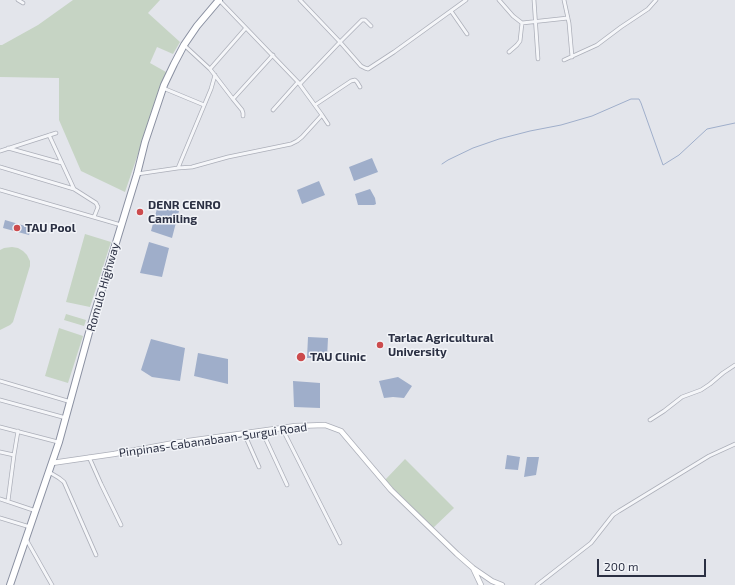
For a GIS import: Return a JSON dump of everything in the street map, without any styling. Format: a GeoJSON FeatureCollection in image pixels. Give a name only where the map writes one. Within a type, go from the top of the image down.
{"type":"FeatureCollection","features":[{"type":"Feature","properties":{"kind":"highway","name":"Romulo Highway"},"geometry":{"type":"LineString","coordinates":[[10,585],[59,442],[145,142],[163,88],[184,45],[197,26],[219,0]]}},
{"type":"Feature","properties":{"kind":"street"},"geometry":{"type":"LineString","coordinates":[[18,0],[23,3]]}},
{"type":"Feature","properties":{"kind":"street"},"geometry":{"type":"LineString","coordinates":[[219,0],[299,83],[328,124]]}},
{"type":"Feature","properties":{"kind":"street"},"geometry":{"type":"LineString","coordinates":[[300,0],[361,66],[368,69],[466,0]]}},
{"type":"Feature","properties":{"kind":"street"},"geometry":{"type":"LineString","coordinates":[[303,4],[306,0]]}},
{"type":"Feature","properties":{"kind":"street"},"geometry":{"type":"LineString","coordinates":[[499,0],[522,23],[568,18]]}},
{"type":"Feature","properties":{"kind":"street"},"geometry":{"type":"LineString","coordinates":[[534,0],[538,59]]}},
{"type":"Feature","properties":{"kind":"street"},"geometry":{"type":"LineString","coordinates":[[564,0],[568,18],[572,57]]}},
{"type":"Feature","properties":{"kind":"street"},"geometry":{"type":"LineString","coordinates":[[564,60],[598,45],[625,24],[648,9],[656,0]]}},
{"type":"Feature","properties":{"kind":"street"},"geometry":{"type":"LineString","coordinates":[[451,11],[467,34]]}},
{"type":"Feature","properties":{"kind":"street"},"geometry":{"type":"LineString","coordinates":[[274,110],[362,20],[365,20],[371,26]]}},
{"type":"Feature","properties":{"kind":"street"},"geometry":{"type":"LineString","coordinates":[[509,52],[517,46],[520,41],[522,23]]}},
{"type":"Feature","properties":{"kind":"street"},"geometry":{"type":"LineString","coordinates":[[210,69],[246,28]]}},
{"type":"Feature","properties":{"kind":"street"},"geometry":{"type":"LineString","coordinates":[[184,45],[215,75],[243,111],[243,116]]}},
{"type":"Feature","properties":{"kind":"street"},"geometry":{"type":"LineString","coordinates":[[233,100],[273,55]]}},
{"type":"Feature","properties":{"kind":"street"},"geometry":{"type":"LineString","coordinates":[[178,168],[215,75]]}},
{"type":"Feature","properties":{"kind":"street"},"geometry":{"type":"LineString","coordinates":[[315,105],[351,81],[355,80],[360,87]]}},
{"type":"Feature","properties":{"kind":"street"},"geometry":{"type":"LineString","coordinates":[[163,88],[204,105]]}},
{"type":"Feature","properties":{"kind":"street"},"geometry":{"type":"LineString","coordinates":[[137,174],[192,167],[291,144],[302,137],[322,115]]}},
{"type":"Feature","properties":{"kind":"street"},"geometry":{"type":"LineString","coordinates":[[0,151],[56,133]]}},
{"type":"Feature","properties":{"kind":"street"},"geometry":{"type":"LineString","coordinates":[[49,135],[74,189]]}},
{"type":"Feature","properties":{"kind":"street"},"geometry":{"type":"LineString","coordinates":[[8,148],[62,163]]}},
{"type":"Feature","properties":{"kind":"street"},"geometry":{"type":"LineString","coordinates":[[0,167],[74,189],[96,203],[98,207],[94,217]]}},
{"type":"Feature","properties":{"kind":"street"},"geometry":{"type":"LineString","coordinates":[[0,190],[121,225]]}},
{"type":"Feature","properties":{"kind":"street"},"geometry":{"type":"LineString","coordinates":[[650,420],[682,398],[701,390],[735,365]]}},
{"type":"Feature","properties":{"kind":"street"},"geometry":{"type":"LineString","coordinates":[[0,381],[71,402]]}},
{"type":"Feature","properties":{"kind":"street"},"geometry":{"type":"LineString","coordinates":[[0,400],[66,418]]}},
{"type":"Feature","properties":{"kind":"street","name":"Pinpinas-Cabanabaan-Surgui Road"},"geometry":{"type":"LineString","coordinates":[[52,462],[295,426],[325,425],[341,431],[391,490],[457,554],[473,568],[492,581],[502,585]]}},
{"type":"Feature","properties":{"kind":"street"},"geometry":{"type":"LineString","coordinates":[[0,427],[59,442]]}},
{"type":"Feature","properties":{"kind":"street"},"geometry":{"type":"LineString","coordinates":[[282,428],[340,543]]}},
{"type":"Feature","properties":{"kind":"street"},"geometry":{"type":"LineString","coordinates":[[262,431],[287,485]]}},
{"type":"Feature","properties":{"kind":"street"},"geometry":{"type":"LineString","coordinates":[[8,501],[18,432]]}},
{"type":"Feature","properties":{"kind":"street"},"geometry":{"type":"LineString","coordinates":[[244,433],[258,467]]}},
{"type":"Feature","properties":{"kind":"street"},"geometry":{"type":"LineString","coordinates":[[537,585],[591,543],[613,515],[709,456],[735,444]]}},
{"type":"Feature","properties":{"kind":"street"},"geometry":{"type":"LineString","coordinates":[[0,452],[14,455]]}},
{"type":"Feature","properties":{"kind":"street"},"geometry":{"type":"LineString","coordinates":[[89,457],[121,525]]}},
{"type":"Feature","properties":{"kind":"street"},"geometry":{"type":"LineString","coordinates":[[49,472],[64,482],[96,555]]}},
{"type":"Feature","properties":{"kind":"street"},"geometry":{"type":"LineString","coordinates":[[0,499],[36,511]]}},
{"type":"Feature","properties":{"kind":"street"},"geometry":{"type":"LineString","coordinates":[[0,518],[30,527]]}},
{"type":"Feature","properties":{"kind":"street"},"geometry":{"type":"LineString","coordinates":[[26,539],[52,585]]}},
{"type":"Feature","properties":{"kind":"street"},"geometry":{"type":"LineString","coordinates":[[473,568],[481,585]]}},
{"type":"Feature","properties":{"kind":"green space"},"geometry":{"type":"Polygon","coordinates":[[[73,0],[160,0],[148,13],[180,42],[173,54],[157,47],[150,63],[166,72],[125,192],[81,171],[59,120],[59,78],[0,77],[0,45],[38,25],[73,0]]]}},
{"type":"Feature","properties":{"kind":"green space"},"geometry":{"type":"Polygon","coordinates":[[[85,234],[111,242],[90,307],[66,302],[85,234]]]}},
{"type":"Feature","properties":{"kind":"green space"},"geometry":{"type":"Polygon","coordinates":[[[12,247],[18,248],[27,255],[30,261],[30,266],[13,322],[0,330],[0,250],[12,247]]]}},
{"type":"Feature","properties":{"kind":"green space"},"geometry":{"type":"Polygon","coordinates":[[[66,314],[86,320],[84,326],[64,320],[66,314]]]}},
{"type":"Feature","properties":{"kind":"green space"},"geometry":{"type":"Polygon","coordinates":[[[59,328],[83,336],[68,383],[45,376],[59,328]]]}},
{"type":"Feature","properties":{"kind":"green space"},"geometry":{"type":"Polygon","coordinates":[[[405,459],[454,508],[433,528],[385,480],[405,459]]]}},
{"type":"Feature","properties":{"kind":"water"},"geometry":{"type":"Polygon","coordinates":[[[372,158],[378,172],[354,181],[349,167],[372,158]]]}},
{"type":"Feature","properties":{"kind":"water"},"geometry":{"type":"Polygon","coordinates":[[[319,181],[325,195],[302,204],[297,190],[319,181]]]}},
{"type":"Feature","properties":{"kind":"water"},"geometry":{"type":"Polygon","coordinates":[[[370,189],[375,198],[376,204],[358,205],[355,194],[370,189]]]}},
{"type":"Feature","properties":{"kind":"water"},"geometry":{"type":"Polygon","coordinates":[[[158,205],[179,211],[172,238],[151,231],[158,205]]]}},
{"type":"Feature","properties":{"kind":"water","name":"TAU Pool"},"geometry":{"type":"Polygon","coordinates":[[[5,220],[32,228],[29,235],[3,228],[5,220]]]}},
{"type":"Feature","properties":{"kind":"water"},"geometry":{"type":"Polygon","coordinates":[[[149,242],[169,248],[162,277],[140,273],[149,242]]]}},
{"type":"Feature","properties":{"kind":"water"},"geometry":{"type":"Polygon","coordinates":[[[308,337],[328,338],[327,358],[307,358],[308,337]]]}},
{"type":"Feature","properties":{"kind":"water"},"geometry":{"type":"Polygon","coordinates":[[[151,339],[185,348],[180,381],[152,377],[141,370],[151,339]]]}},
{"type":"Feature","properties":{"kind":"water"},"geometry":{"type":"Polygon","coordinates":[[[198,353],[228,359],[228,384],[194,376],[198,353]]]}},
{"type":"Feature","properties":{"kind":"water"},"geometry":{"type":"Polygon","coordinates":[[[398,377],[412,386],[404,398],[384,398],[379,381],[398,377]]]}},
{"type":"Feature","properties":{"kind":"water"},"geometry":{"type":"Polygon","coordinates":[[[293,381],[320,383],[320,408],[294,407],[293,381]]]}},
{"type":"Feature","properties":{"kind":"water"},"geometry":{"type":"Polygon","coordinates":[[[507,455],[520,457],[518,470],[505,469],[507,455]]]}},
{"type":"Feature","properties":{"kind":"water"},"geometry":{"type":"Polygon","coordinates":[[[527,457],[539,457],[536,475],[524,477],[527,457]]]}},
{"type":"Feature","properties":{"kind":"waterway"},"geometry":{"type":"LineString","coordinates":[[442,164],[473,148],[499,139],[561,125],[592,116],[631,99],[639,99],[641,103],[663,165],[679,155],[707,129],[735,123]]}},
{"type":"Feature","properties":{"kind":"place","name":"DENR CENRO Camiling"},"geometry":{"type":"Point","coordinates":[140,212]}},
{"type":"Feature","properties":{"kind":"place","name":"TAU Pool"},"geometry":{"type":"Point","coordinates":[17,228]}},
{"type":"Feature","properties":{"kind":"place","name":"Tarlac Agricultural University"},"geometry":{"type":"Point","coordinates":[380,345]}},
{"type":"Feature","properties":{"kind":"place","name":"TAU Clinic"},"geometry":{"type":"Point","coordinates":[301,357]}}]}
